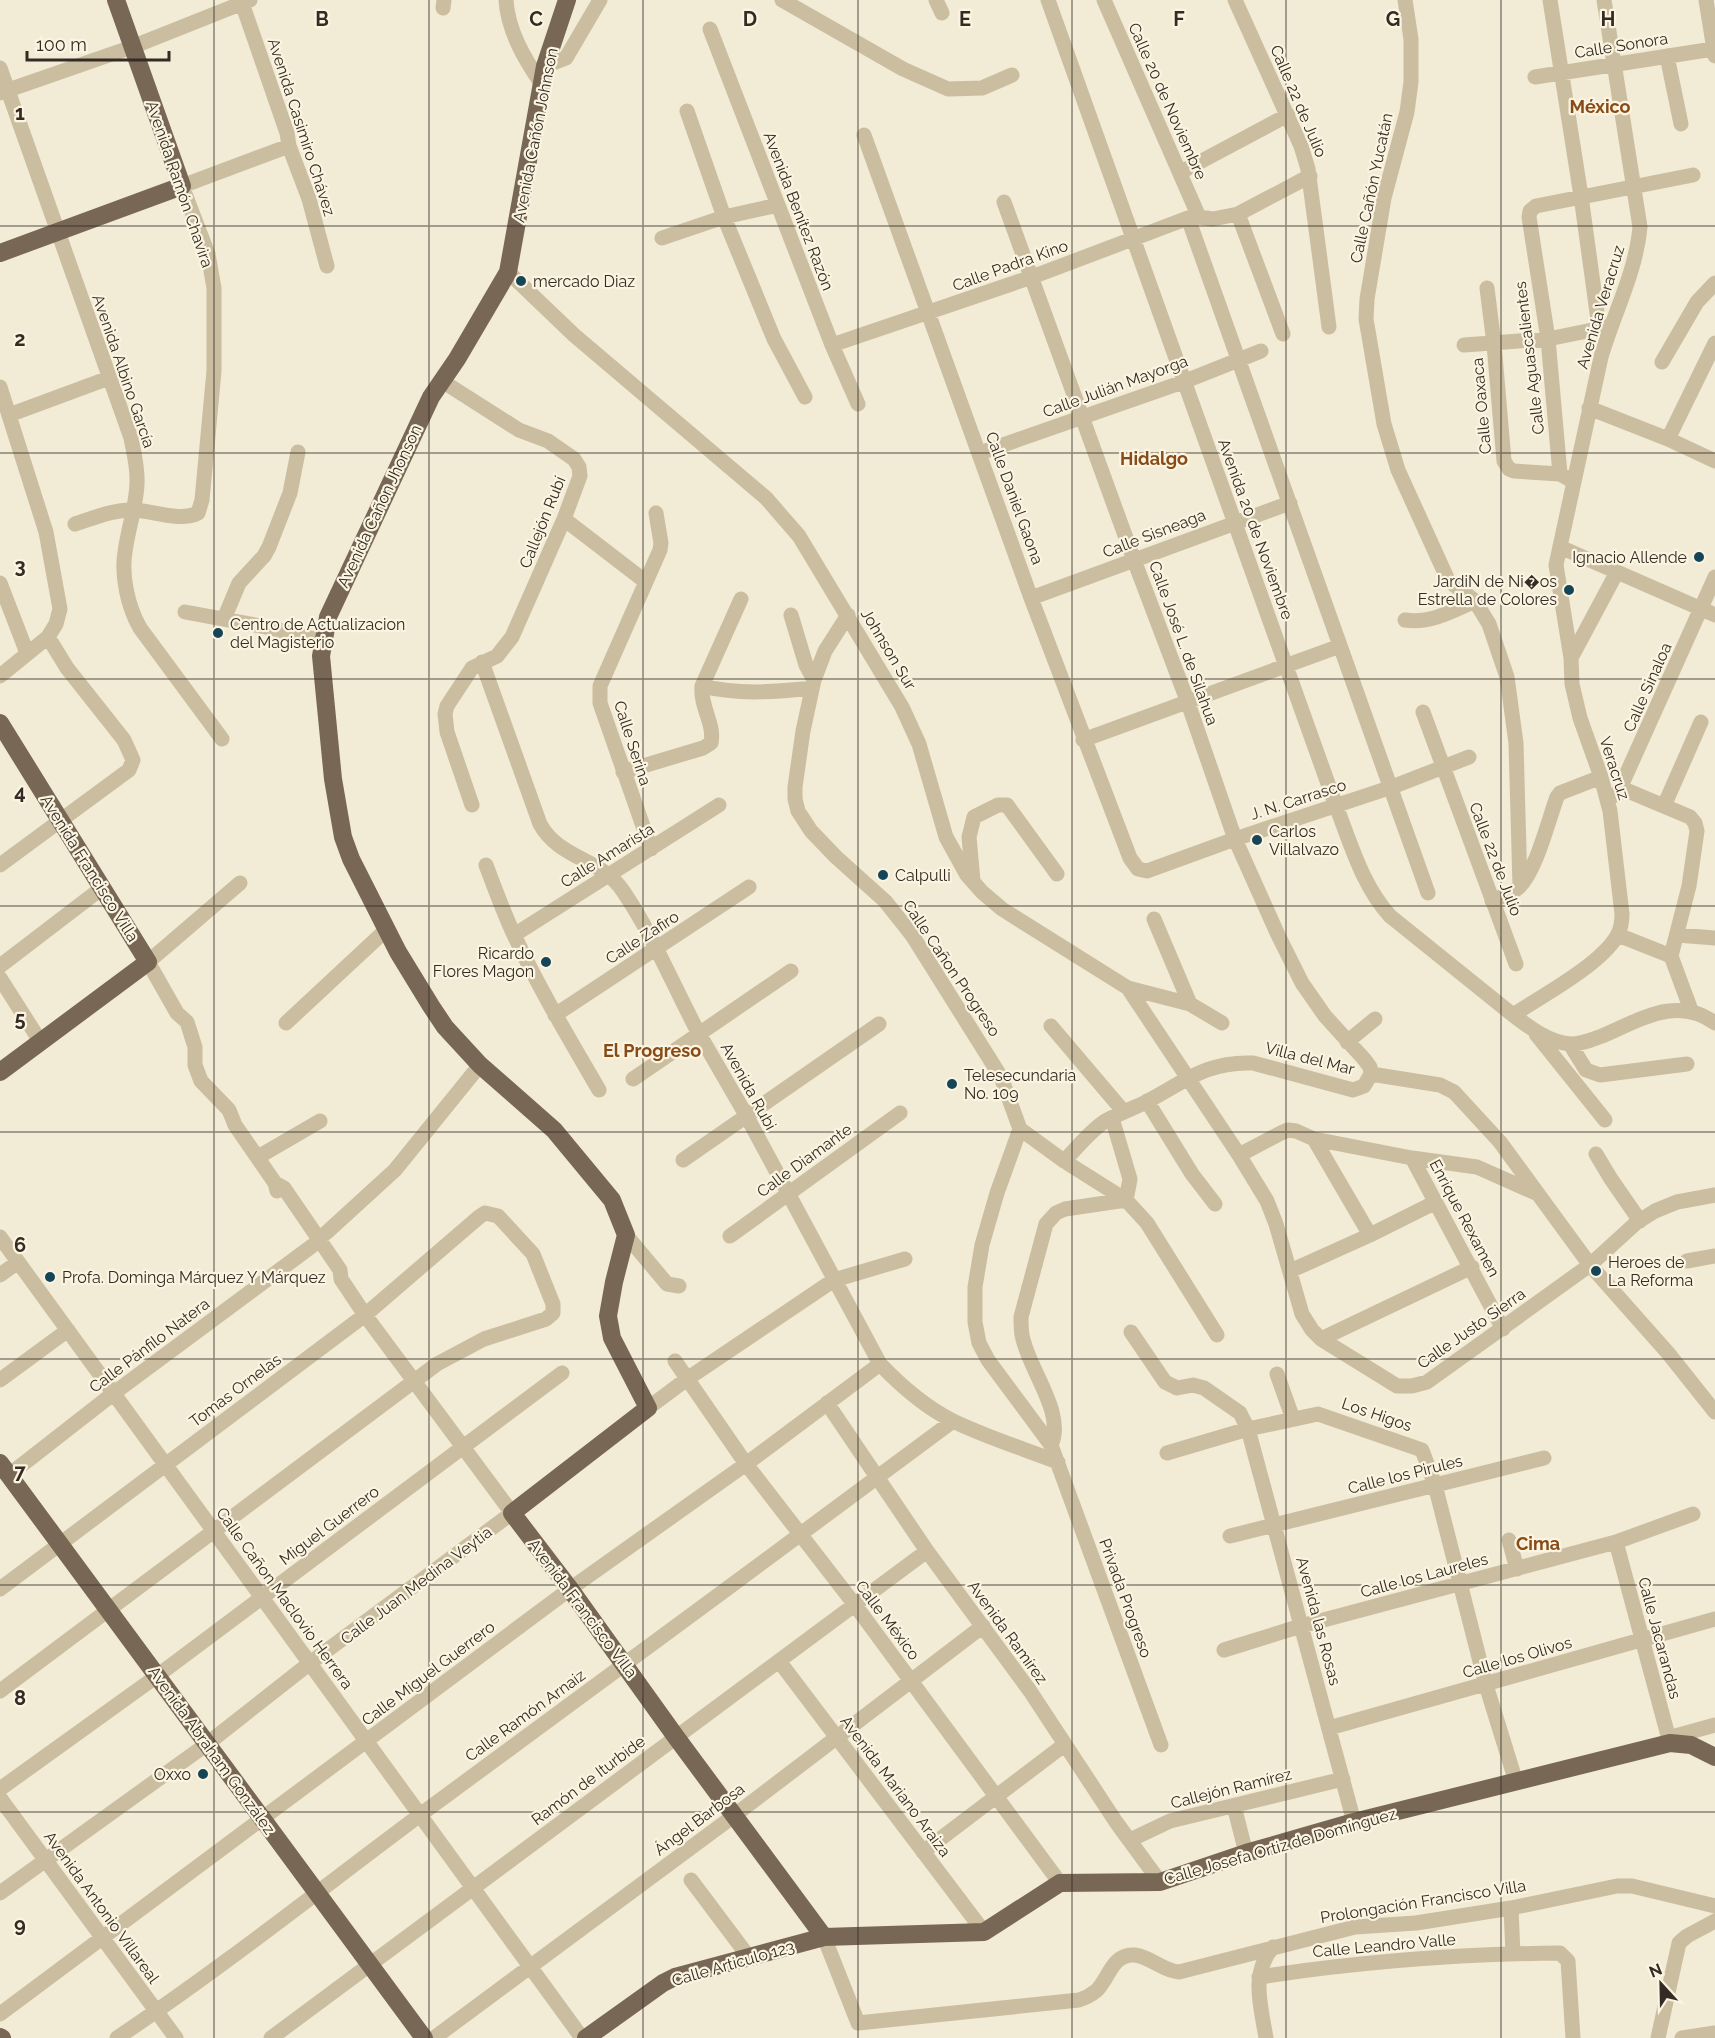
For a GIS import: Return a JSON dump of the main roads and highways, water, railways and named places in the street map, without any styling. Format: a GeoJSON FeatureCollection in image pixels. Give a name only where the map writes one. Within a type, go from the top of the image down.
{"type":"FeatureCollection","features":[{"type":"Feature","properties":{"kind":"main road","name":"Avenida Ramón Chavira"},"geometry":{"type":"LineString","coordinates":[[0,253],[182,186],[116,0]]}},
{"type":"Feature","properties":{"kind":"main road","name":"Avenida Cañón Johnson"},"geometry":{"type":"LineString","coordinates":[[508,272],[543,75],[567,0]]}},
{"type":"Feature","properties":{"kind":"main road","name":"Avenida Cañon Jhonson"},"geometry":{"type":"LineString","coordinates":[[508,272],[409,440],[328,617],[321,656],[333,779],[344,837],[351,859],[398,952],[430,1006],[480,1065],[554,1130],[612,1200],[626,1235],[608,1316],[612,1338],[648,1408]]}},
{"type":"Feature","properties":{"kind":"main road","name":"Avenida Francisco Villa"},"geometry":{"type":"LineString","coordinates":[[0,723],[148,962],[0,1071]]}},
{"type":"Feature","properties":{"kind":"main road","name":"Calle Juan Medina Veytia"},"geometry":{"type":"LineString","coordinates":[[512,1513],[648,1408]]}},
{"type":"Feature","properties":{"kind":"main road","name":"Avenida Abraham González"},"geometry":{"type":"LineString","coordinates":[[4,1469],[424,2038]]}},
{"type":"Feature","properties":{"kind":"main road","name":"Avenida Francisco Villa"},"geometry":{"type":"LineString","coordinates":[[512,1513],[824,1937]]}},
{"type":"Feature","properties":{"kind":"main road","name":"Calle Josefa Ortiz de Domínguez"},"geometry":{"type":"LineString","coordinates":[[824,1937],[984,1932],[1060,1883],[1160,1882],[1246,1853],[1354,1822],[1516,1782],[1669,1740],[1691,1745],[1715,1757]]}},
{"type":"Feature","properties":{"kind":"main road","name":"Calle Articulo 123"},"geometry":{"type":"LineString","coordinates":[[584,2038],[675,1977],[824,1937]]}},
{"type":"Feature","properties":{"kind":"place","name":"mercado Diaz"},"geometry":{"type":"Point","coordinates":[521,281]}},
{"type":"Feature","properties":{"kind":"place","name":"Ignacio Allende"},"geometry":{"type":"Point","coordinates":[1699,557]}},
{"type":"Feature","properties":{"kind":"place","name":"JardiN de Ni�os Estrella de Colores"},"geometry":{"type":"Point","coordinates":[1569,590]}},
{"type":"Feature","properties":{"kind":"place","name":"Centro de Actualizacion del Magisterio"},"geometry":{"type":"Point","coordinates":[218,633]}},
{"type":"Feature","properties":{"kind":"place","name":"Carlos Villalvazo"},"geometry":{"type":"Point","coordinates":[1257,840]}},
{"type":"Feature","properties":{"kind":"place","name":"Calpulli"},"geometry":{"type":"Point","coordinates":[883,875]}},
{"type":"Feature","properties":{"kind":"place","name":"Ricardo Flores Magon"},"geometry":{"type":"Point","coordinates":[546,962]}},
{"type":"Feature","properties":{"kind":"place","name":"Telesecundaria No. 109"},"geometry":{"type":"Point","coordinates":[952,1084]}},
{"type":"Feature","properties":{"kind":"place","name":"Heroes de La Reforma"},"geometry":{"type":"Point","coordinates":[1596,1271]}},
{"type":"Feature","properties":{"kind":"place","name":"Profa. Dominga Márquez Y Márquez"},"geometry":{"type":"Point","coordinates":[50,1277]}},
{"type":"Feature","properties":{"kind":"place","name":"Oxxo"},"geometry":{"type":"Point","coordinates":[203,1774]}},
{"type":"Feature","properties":{"kind":"district","name":"México"},"geometry":{"type":"Point","coordinates":[1600,107]}},
{"type":"Feature","properties":{"kind":"district","name":"Hidalgo"},"geometry":{"type":"Point","coordinates":[1154,459]}},
{"type":"Feature","properties":{"kind":"district","name":"El Progreso"},"geometry":{"type":"Point","coordinates":[652,1051]}},
{"type":"Feature","properties":{"kind":"district","name":"Cima"},"geometry":{"type":"Point","coordinates":[1538,1544]}}]}
